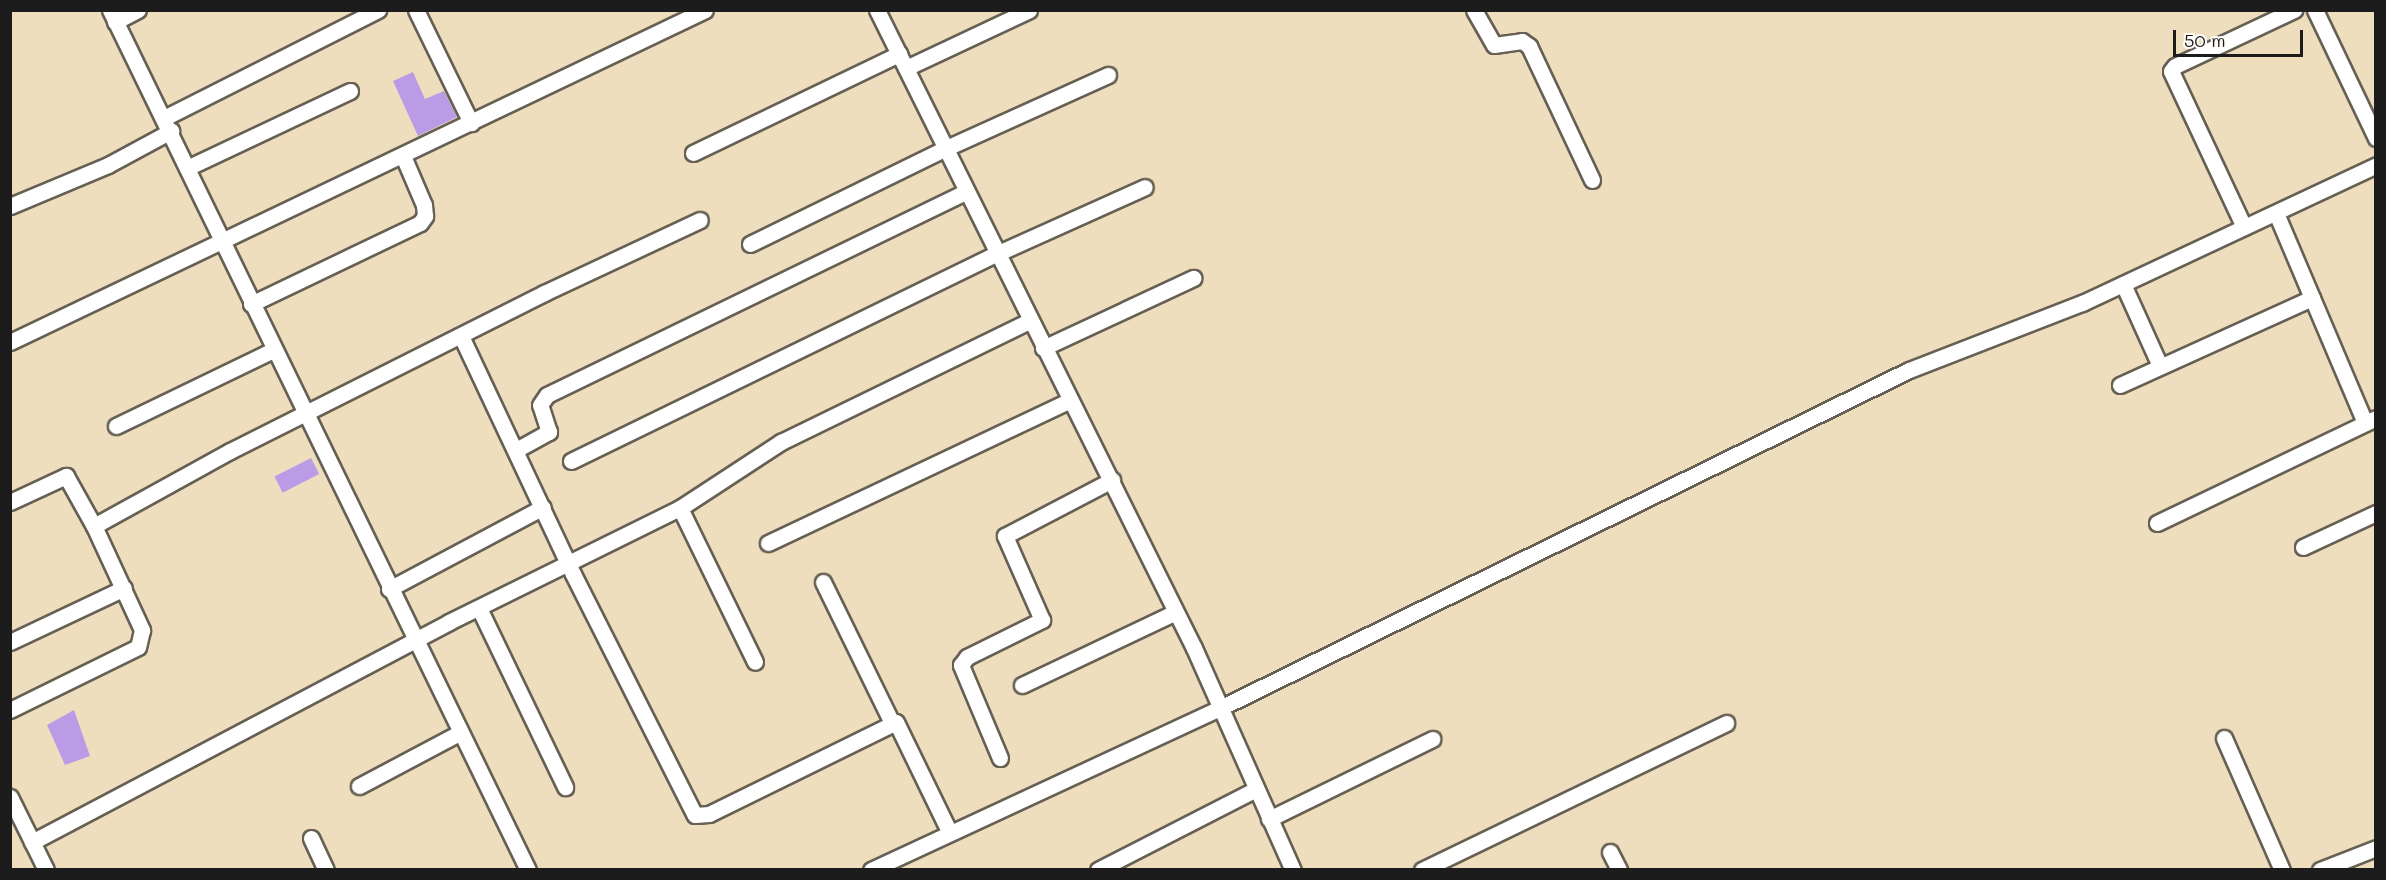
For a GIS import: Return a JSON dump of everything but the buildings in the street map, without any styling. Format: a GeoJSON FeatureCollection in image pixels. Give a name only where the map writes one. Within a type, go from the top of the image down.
{"type":"FeatureCollection","features":[{"type":"Feature","properties":{"kind":"street"},"geometry":{"type":"LineString","coordinates":[[138,10],[112,16],[189,167],[273,350],[528,870]]}},
{"type":"Feature","properties":{"kind":"street"},"geometry":{"type":"LineString","coordinates":[[10,206],[108,165],[167,124],[378,10]]}},
{"type":"Feature","properties":{"kind":"street"},"geometry":{"type":"LineString","coordinates":[[416,10],[471,123]]}},
{"type":"Feature","properties":{"kind":"street"},"geometry":{"type":"LineString","coordinates":[[10,342],[224,242],[705,10]]}},
{"type":"Feature","properties":{"kind":"street"},"geometry":{"type":"LineString","coordinates":[[877,10],[1042,348],[1112,480],[1222,707],[1293,870]]}},
{"type":"Feature","properties":{"kind":"street"},"geometry":{"type":"LineString","coordinates":[[693,153],[902,61],[1029,10]]}},
{"type":"Feature","properties":{"kind":"street"},"geometry":{"type":"LineString","coordinates":[[1474,10],[1494,45],[1522,41],[1529,46],[1592,180]]}},
{"type":"Feature","properties":{"kind":"street"},"geometry":{"type":"LineString","coordinates":[[2244,227],[2171,71],[2175,66],[2294,10]]}},
{"type":"Feature","properties":{"kind":"street"},"geometry":{"type":"LineString","coordinates":[[2315,10],[2376,138]]}},
{"type":"Feature","properties":{"kind":"street"},"geometry":{"type":"LineString","coordinates":[[750,244],[944,149],[1108,75]]}},
{"type":"Feature","properties":{"kind":"street"},"geometry":{"type":"LineString","coordinates":[[189,167],[350,91]]}},
{"type":"Feature","properties":{"kind":"street"},"geometry":{"type":"LineString","coordinates":[[251,304],[420,223],[425,216],[424,205],[403,156]]}},
{"type":"Feature","properties":{"kind":"street"},"geometry":{"type":"LineString","coordinates":[[871,870],[1222,707],[1910,370],[2122,284],[2376,165]]}},
{"type":"Feature","properties":{"kind":"street"},"geometry":{"type":"LineString","coordinates":[[571,461],[996,254],[1145,187]]}},
{"type":"Feature","properties":{"kind":"street"},"geometry":{"type":"LineString","coordinates":[[516,450],[549,432],[540,405],[547,395],[965,192]]}},
{"type":"Feature","properties":{"kind":"street"},"geometry":{"type":"LineString","coordinates":[[2157,523],[2370,421],[2312,298],[2276,213]]}},
{"type":"Feature","properties":{"kind":"street"},"geometry":{"type":"LineString","coordinates":[[94,526],[230,451],[700,220]]}},
{"type":"Feature","properties":{"kind":"street"},"geometry":{"type":"LineString","coordinates":[[1042,348],[1193,278]]}},
{"type":"Feature","properties":{"kind":"street"},"geometry":{"type":"LineString","coordinates":[[2122,284],[2160,366]]}},
{"type":"Feature","properties":{"kind":"street"},"geometry":{"type":"LineString","coordinates":[[2120,385],[2312,298]]}},
{"type":"Feature","properties":{"kind":"street"},"geometry":{"type":"LineString","coordinates":[[32,842],[479,608],[680,508],[781,442],[1029,321]]}},
{"type":"Feature","properties":{"kind":"street"},"geometry":{"type":"LineString","coordinates":[[461,336],[569,564],[697,817],[709,814],[892,723]]}},
{"type":"Feature","properties":{"kind":"street"},"geometry":{"type":"LineString","coordinates":[[116,426],[273,350]]}},
{"type":"Feature","properties":{"kind":"street"},"geometry":{"type":"LineString","coordinates":[[768,543],[1069,401]]}},
{"type":"Feature","properties":{"kind":"street"},"geometry":{"type":"LineString","coordinates":[[10,502],[65,476],[94,526],[142,626],[139,646],[10,710]]}},
{"type":"Feature","properties":{"kind":"street"},"geometry":{"type":"LineString","coordinates":[[1000,758],[962,665],[967,657],[1042,620],[1005,536],[1112,480]]}},
{"type":"Feature","properties":{"kind":"street"},"geometry":{"type":"LineString","coordinates":[[389,589],[543,507]]}},
{"type":"Feature","properties":{"kind":"street"},"geometry":{"type":"LineString","coordinates":[[680,508],[755,662]]}},
{"type":"Feature","properties":{"kind":"street"},"geometry":{"type":"LineString","coordinates":[[2303,547],[2376,513]]}},
{"type":"Feature","properties":{"kind":"street"},"geometry":{"type":"LineString","coordinates":[[823,582],[892,723],[899,726],[950,833]]}},
{"type":"Feature","properties":{"kind":"street"},"geometry":{"type":"LineString","coordinates":[[10,642],[124,588]]}},
{"type":"Feature","properties":{"kind":"street"},"geometry":{"type":"LineString","coordinates":[[479,608],[565,787]]}},
{"type":"Feature","properties":{"kind":"street"},"geometry":{"type":"LineString","coordinates":[[1022,685],[1176,612]]}},
{"type":"Feature","properties":{"kind":"street"},"geometry":{"type":"LineString","coordinates":[[1422,870],[1726,723]]}},
{"type":"Feature","properties":{"kind":"street"},"geometry":{"type":"LineString","coordinates":[[360,786],[459,733]]}},
{"type":"Feature","properties":{"kind":"street"},"geometry":{"type":"LineString","coordinates":[[2224,738],[2282,870]]}},
{"type":"Feature","properties":{"kind":"street"},"geometry":{"type":"LineString","coordinates":[[1269,819],[1432,739]]}},
{"type":"Feature","properties":{"kind":"street"},"geometry":{"type":"LineString","coordinates":[[1098,870],[1256,789]]}},
{"type":"Feature","properties":{"kind":"street"},"geometry":{"type":"LineString","coordinates":[[10,798],[46,870]]}},
{"type":"Feature","properties":{"kind":"street"},"geometry":{"type":"LineString","coordinates":[[311,838],[327,870]]}},
{"type":"Feature","properties":{"kind":"street"},"geometry":{"type":"LineString","coordinates":[[2320,870],[2376,848]]}},
{"type":"Feature","properties":{"kind":"street"},"geometry":{"type":"LineString","coordinates":[[1610,852],[1619,870]]}}]}
